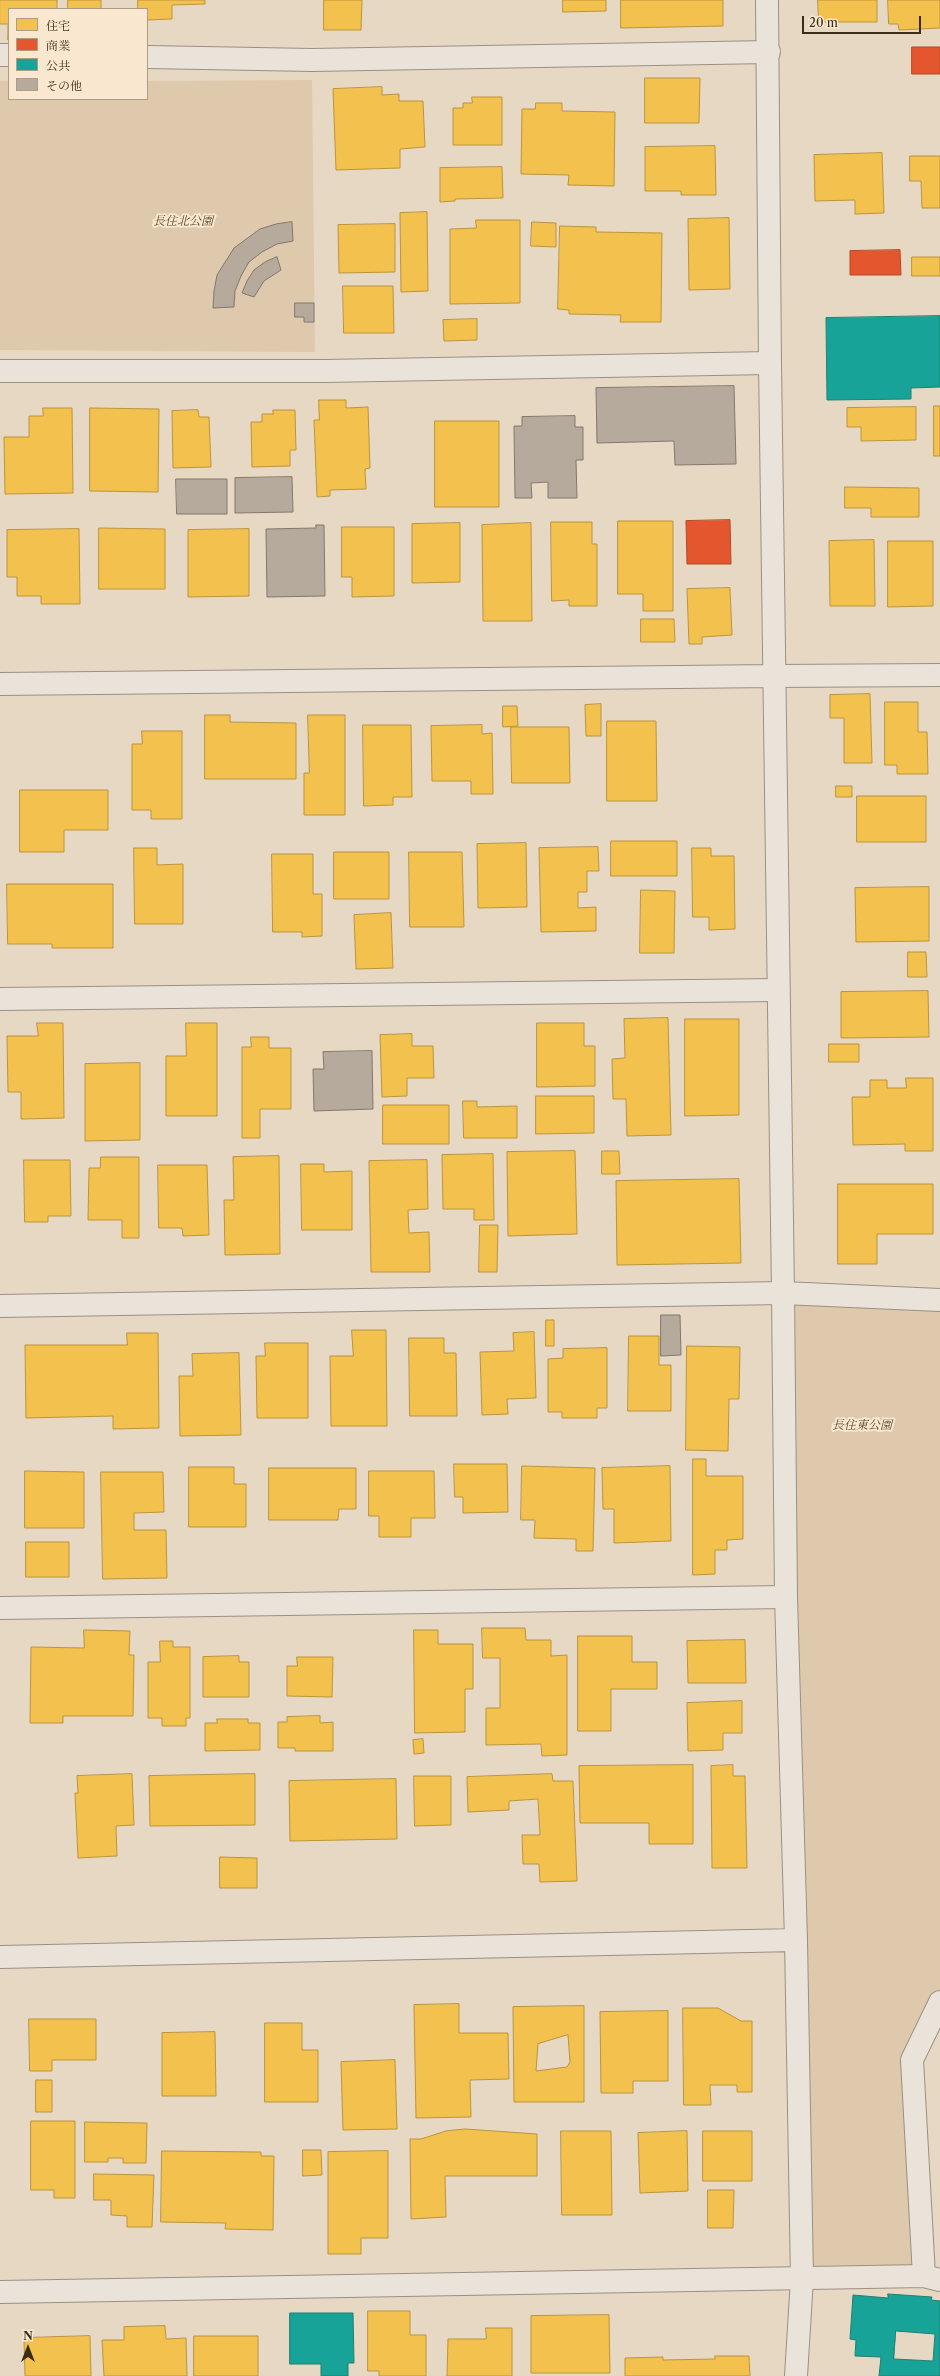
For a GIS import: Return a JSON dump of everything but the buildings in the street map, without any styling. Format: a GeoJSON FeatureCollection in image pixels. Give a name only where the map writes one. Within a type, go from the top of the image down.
{"type":"FeatureCollection","features":[{"type":"Feature","properties":{"kind":"street"},"geometry":{"type":"LineString","coordinates":[[768,0],[770,363],[778,990],[784,1294],[786,1597],[796,1940],[802,2279],[796,2376]]}},
{"type":"Feature","properties":{"kind":"street"},"geometry":{"type":"LineString","coordinates":[[148,57],[312,60],[769,52]]}},
{"type":"Feature","properties":{"kind":"street"},"geometry":{"type":"LineString","coordinates":[[0,371],[317,371],[770,363]]}},
{"type":"Feature","properties":{"kind":"street"},"geometry":{"type":"LineString","coordinates":[[0,684],[940,675]]}},
{"type":"Feature","properties":{"kind":"street"},"geometry":{"type":"LineString","coordinates":[[0,999],[778,990]]}},
{"type":"Feature","properties":{"kind":"street"},"geometry":{"type":"LineString","coordinates":[[0,1306],[784,1294],[940,1300]]}},
{"type":"Feature","properties":{"kind":"street"},"geometry":{"type":"LineString","coordinates":[[0,1608],[786,1597]]}},
{"type":"Feature","properties":{"kind":"street"},"geometry":{"type":"LineString","coordinates":[[0,1957],[796,1940]]}},
{"type":"Feature","properties":{"kind":"street"},"geometry":{"type":"LineString","coordinates":[[0,2292],[932,2278],[912,2060],[940,2002]]}},
{"type":"Feature","properties":{"kind":"green space","name":"長住北公園"},"geometry":{"type":"Polygon","coordinates":[[[312,80],[315,352],[0,350],[0,81],[8,81],[8,100],[148,100],[148,81],[312,80]]]}},
{"type":"Feature","properties":{"kind":"green space","name":"長住東公園"},"geometry":{"type":"Polygon","coordinates":[[[783,1293],[940,1300],[940,2002],[912,2060],[924,2276],[802,2279],[783,1293]]]}}]}
